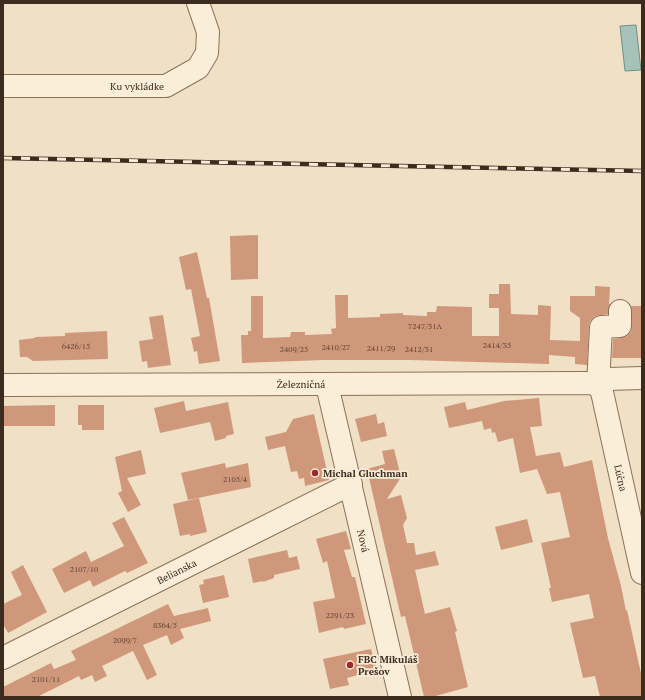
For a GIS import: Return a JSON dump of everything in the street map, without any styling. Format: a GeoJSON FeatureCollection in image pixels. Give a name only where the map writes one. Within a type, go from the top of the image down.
{"type":"FeatureCollection","features":[{"type":"Feature","properties":{"kind":"street","name":"Ku vykládke"},"geometry":{"type":"LineString","coordinates":[[3,86],[166,86],[198,68],[207,53],[208,32],[198,3]]}},
{"type":"Feature","properties":{"kind":"street"},"geometry":{"type":"LineString","coordinates":[[598,385],[601,327],[620,326],[620,311]]}},
{"type":"Feature","properties":{"kind":"street"},"geometry":{"type":"LineString","coordinates":[[598,385],[608,379],[642,378]]}},
{"type":"Feature","properties":{"kind":"street","name":"Železničná"},"geometry":{"type":"LineString","coordinates":[[3,385],[598,385]]}},
{"type":"Feature","properties":{"kind":"street","name":"Nová"},"geometry":{"type":"LineString","coordinates":[[327,385],[400,697]]}},
{"type":"Feature","properties":{"kind":"street","name":"Lúčna"},"geometry":{"type":"LineString","coordinates":[[598,385],[602,392],[642,573]]}},
{"type":"Feature","properties":{"kind":"street","name":"Belianska"},"geometry":{"type":"LineString","coordinates":[[3,658],[351,484]]}},
{"type":"Feature","properties":{"kind":"water"},"geometry":{"type":"Polygon","coordinates":[[[636,25],[641,70],[625,71],[620,26],[636,25]]]}},
{"type":"Feature","properties":{"kind":"building"},"geometry":{"type":"Polygon","coordinates":[[[258,235],[258,279],[231,280],[230,236],[258,235]]]}},
{"type":"Feature","properties":{"kind":"building"},"geometry":{"type":"Polygon","coordinates":[[[197,252],[207,298],[209,298],[220,361],[199,364],[197,351],[194,352],[191,338],[200,336],[191,289],[186,290],[179,257],[197,252]]]}},
{"type":"Feature","properties":{"kind":"building"},"geometry":{"type":"Polygon","coordinates":[[[499,284],[510,284],[511,314],[538,315],[538,305],[551,306],[550,340],[580,341],[580,318],[570,311],[570,296],[595,296],[595,286],[610,287],[610,304],[608,314],[595,316],[590,321],[587,365],[575,364],[575,357],[549,355],[549,364],[410,360],[324,360],[242,363],[241,335],[248,335],[248,331],[251,331],[251,296],[263,296],[263,338],[290,337],[291,332],[305,332],[305,335],[332,334],[331,329],[336,328],[335,295],[348,295],[348,318],[380,317],[380,314],[403,313],[403,315],[427,316],[427,312],[436,312],[437,306],[472,307],[472,336],[499,336],[499,308],[489,308],[489,294],[499,294],[499,284]]]}},
{"type":"Feature","properties":{"kind":"building"},"geometry":{"type":"Polygon","coordinates":[[[631,306],[641,306],[641,358],[612,358],[613,339],[626,337],[631,332],[631,306]]]}},
{"type":"Feature","properties":{"kind":"building"},"geometry":{"type":"Polygon","coordinates":[[[163,315],[171,365],[148,368],[147,361],[142,362],[139,341],[153,339],[149,317],[163,315]]]}},
{"type":"Feature","properties":{"kind":"building"},"geometry":{"type":"Polygon","coordinates":[[[107,331],[108,359],[33,361],[27,357],[20,357],[19,340],[35,337],[65,336],[65,333],[107,331]]]}},
{"type":"Feature","properties":{"kind":"building"},"geometry":{"type":"Polygon","coordinates":[[[539,398],[542,426],[530,427],[536,456],[560,452],[564,467],[592,460],[608,538],[626,611],[627,610],[642,678],[642,697],[600,697],[595,676],[583,678],[570,623],[594,618],[589,594],[552,602],[549,588],[551,588],[541,543],[570,537],[560,492],[547,494],[537,469],[520,473],[513,438],[498,442],[495,432],[492,433],[491,428],[484,430],[482,421],[449,428],[444,407],[465,402],[467,410],[504,401],[539,398]]]}},
{"type":"Feature","properties":{"kind":"building"},"geometry":{"type":"Polygon","coordinates":[[[184,401],[186,411],[228,402],[234,434],[215,441],[210,422],[160,433],[154,408],[184,401]]]}},
{"type":"Feature","properties":{"kind":"building"},"geometry":{"type":"Polygon","coordinates":[[[55,405],[55,426],[3,426],[3,406],[55,405]]]}},
{"type":"Feature","properties":{"kind":"building"},"geometry":{"type":"Polygon","coordinates":[[[78,405],[104,405],[104,430],[82,430],[82,425],[78,425],[78,405]]]}},
{"type":"Feature","properties":{"kind":"building"},"geometry":{"type":"Polygon","coordinates":[[[314,414],[329,480],[305,486],[304,478],[299,479],[297,471],[291,472],[285,446],[268,450],[265,437],[286,432],[293,419],[314,414]]]}},
{"type":"Feature","properties":{"kind":"building"},"geometry":{"type":"Polygon","coordinates":[[[376,414],[378,424],[384,422],[387,436],[361,442],[355,419],[376,414]]]}},
{"type":"Feature","properties":{"kind":"building"},"geometry":{"type":"Polygon","coordinates":[[[394,449],[401,477],[387,499],[401,495],[407,518],[403,525],[407,543],[414,543],[416,555],[435,551],[439,565],[415,570],[425,614],[450,607],[457,631],[455,632],[468,687],[432,697],[424,697],[405,616],[401,617],[367,469],[385,464],[382,451],[394,449]]]}},
{"type":"Feature","properties":{"kind":"building"},"geometry":{"type":"Polygon","coordinates":[[[141,450],[146,474],[127,478],[141,505],[128,512],[118,493],[122,491],[115,457],[141,450]]]}},
{"type":"Feature","properties":{"kind":"building"},"geometry":{"type":"Polygon","coordinates":[[[225,463],[226,468],[248,463],[251,487],[188,500],[181,473],[225,463]]]}},
{"type":"Feature","properties":{"kind":"building"},"geometry":{"type":"Polygon","coordinates":[[[199,498],[207,532],[190,536],[190,534],[180,536],[173,504],[199,498]]]}},
{"type":"Feature","properties":{"kind":"building"},"geometry":{"type":"Polygon","coordinates":[[[124,517],[148,563],[127,573],[125,571],[93,587],[90,580],[64,593],[52,569],[86,551],[91,562],[124,546],[112,523],[124,517]]]}},
{"type":"Feature","properties":{"kind":"building"},"geometry":{"type":"Polygon","coordinates":[[[527,519],[533,542],[501,550],[495,527],[527,519]]]}},
{"type":"Feature","properties":{"kind":"building"},"geometry":{"type":"Polygon","coordinates":[[[346,531],[351,549],[344,550],[352,577],[355,577],[366,624],[344,629],[343,627],[319,633],[313,602],[335,598],[327,561],[323,563],[316,539],[346,531]]]}},
{"type":"Feature","properties":{"kind":"building"},"geometry":{"type":"Polygon","coordinates":[[[287,550],[289,558],[297,556],[300,569],[274,575],[274,578],[263,582],[253,583],[248,559],[287,550]]]}},
{"type":"Feature","properties":{"kind":"building"},"geometry":{"type":"Polygon","coordinates":[[[23,565],[47,612],[8,633],[3,624],[3,604],[22,595],[11,572],[23,565]]]}},
{"type":"Feature","properties":{"kind":"building"},"geometry":{"type":"Polygon","coordinates":[[[224,575],[229,597],[203,603],[199,585],[204,584],[203,580],[224,575]]]}},
{"type":"Feature","properties":{"kind":"building"},"geometry":{"type":"Polygon","coordinates":[[[168,604],[174,616],[208,608],[211,621],[180,629],[184,638],[171,645],[167,635],[143,645],[157,675],[147,680],[133,651],[102,666],[107,676],[95,682],[92,675],[81,680],[79,676],[37,697],[3,697],[3,687],[51,663],[54,669],[76,660],[71,651],[168,604]]]}},
{"type":"Feature","properties":{"kind":"building","name":"FBC Mikuláš Prešov"},"geometry":{"type":"Polygon","coordinates":[[[371,649],[377,670],[347,678],[349,685],[330,689],[323,659],[371,649]]]}},
{"type":"Feature","properties":{"kind":"railway"},"geometry":{"type":"LineString","coordinates":[[3,158],[642,171]]}},
{"type":"Feature","properties":{"kind":"place","name":"Michal Gluchman"},"geometry":{"type":"Point","coordinates":[315,473]}},
{"type":"Feature","properties":{"kind":"place","name":"FBC Mikuláš Prešov"},"geometry":{"type":"Point","coordinates":[350,665]}}]}
